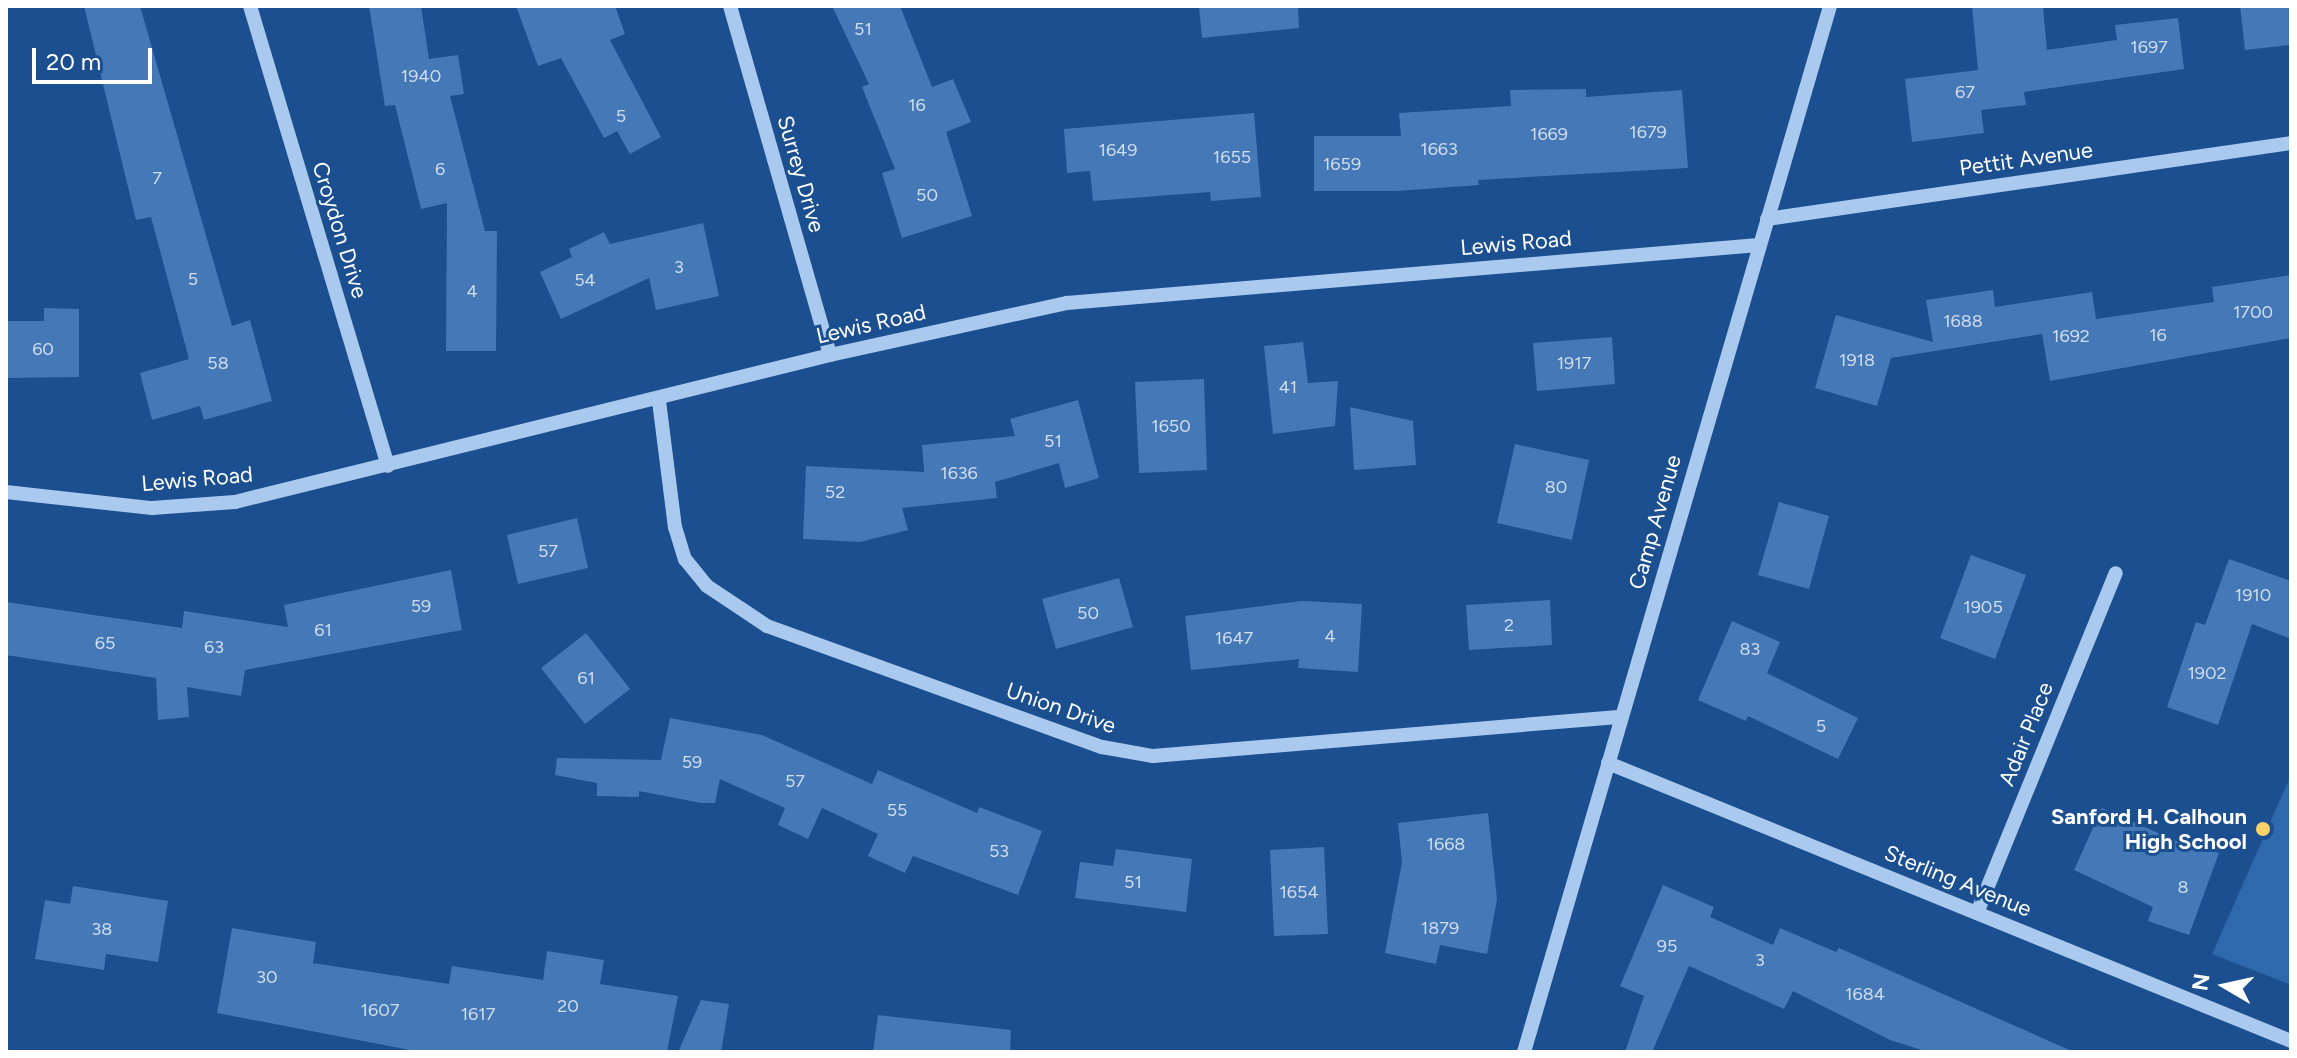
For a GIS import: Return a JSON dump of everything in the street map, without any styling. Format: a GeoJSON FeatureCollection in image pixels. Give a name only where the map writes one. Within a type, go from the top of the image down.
{"type":"FeatureCollection","features":[{"type":"Feature","properties":{"kind":"street","name":"Croydon Drive"},"geometry":{"type":"LineString","coordinates":[[250,6],[388,466]]}},
{"type":"Feature","properties":{"kind":"street","name":"Surrey Drive"},"geometry":{"type":"LineString","coordinates":[[730,6],[830,355]]}},
{"type":"Feature","properties":{"kind":"street","name":"Camp Avenue"},"geometry":{"type":"LineString","coordinates":[[1524,1052],[1830,6]]}},
{"type":"Feature","properties":{"kind":"street","name":"Pettit Avenue"},"geometry":{"type":"LineString","coordinates":[[1767,219],[2291,143]]}},
{"type":"Feature","properties":{"kind":"street","name":"Lewis Road"},"geometry":{"type":"LineString","coordinates":[[6,492],[152,508],[235,502],[659,401],[830,355],[1067,303],[1759,245]]}},
{"type":"Feature","properties":{"kind":"street","name":"Union Drive"},"geometry":{"type":"LineString","coordinates":[[659,401],[675,527],[685,559],[707,586],[767,626],[1102,747],[1153,756],[1621,717]]}},
{"type":"Feature","properties":{"kind":"street","name":"Adair Place"},"geometry":{"type":"LineString","coordinates":[[1977,913],[2116,573]]}},
{"type":"Feature","properties":{"kind":"street","name":"Sterling Avenue"},"geometry":{"type":"LineString","coordinates":[[1608,763],[2291,1041]]}},
{"type":"Feature","properties":{"kind":"shaded area"},"geometry":{"type":"Polygon","coordinates":[[[2291,775],[2291,985],[2212,954],[2291,775]]]}},
{"type":"Feature","properties":{"kind":"building"},"geometry":{"type":"Polygon","coordinates":[[[84,6],[140,6],[232,326],[250,320],[272,401],[204,420],[200,406],[152,420],[140,373],[189,359],[151,217],[136,220],[84,6]]]}},
{"type":"Feature","properties":{"kind":"building"},"geometry":{"type":"Polygon","coordinates":[[[369,6],[421,6],[429,59],[458,55],[464,94],[450,96],[485,231],[497,231],[496,351],[446,351],[447,203],[421,209],[395,105],[385,106],[369,6]]]}},
{"type":"Feature","properties":{"kind":"building"},"geometry":{"type":"Polygon","coordinates":[[[516,6],[615,6],[625,34],[610,40],[661,137],[630,154],[617,131],[604,138],[561,58],[538,66],[516,6]]]}},
{"type":"Feature","properties":{"kind":"building"},"geometry":{"type":"Polygon","coordinates":[[[832,6],[900,6],[932,87],[953,79],[971,122],[946,132],[972,216],[902,238],[882,173],[895,169],[862,87],[869,84],[832,6]]]}},
{"type":"Feature","properties":{"kind":"building"},"geometry":{"type":"Polygon","coordinates":[[[1199,6],[1298,6],[1299,28],[1202,38],[1199,6]]]}},
{"type":"Feature","properties":{"kind":"building"},"geometry":{"type":"Polygon","coordinates":[[[1972,6],[2043,6],[2047,50],[2117,40],[2115,25],[2178,18],[2184,69],[2024,92],[2026,105],[1981,110],[1984,133],[1912,142],[1905,79],[1978,70],[1972,6]]]}},
{"type":"Feature","properties":{"kind":"building"},"geometry":{"type":"Polygon","coordinates":[[[2240,6],[2291,6],[2291,45],[2245,50],[2240,6]]]}},
{"type":"Feature","properties":{"kind":"building"},"geometry":{"type":"Polygon","coordinates":[[[1586,89],[1586,97],[1682,90],[1688,168],[1478,180],[1479,185],[1397,191],[1314,191],[1314,136],[1401,136],[1399,113],[1511,106],[1510,90],[1586,89]]]}},
{"type":"Feature","properties":{"kind":"building"},"geometry":{"type":"Polygon","coordinates":[[[1254,113],[1261,197],[1211,201],[1210,192],[1093,201],[1090,171],[1067,173],[1064,129],[1254,113]]]}},
{"type":"Feature","properties":{"kind":"building"},"geometry":{"type":"Polygon","coordinates":[[[703,223],[719,296],[656,310],[649,278],[561,319],[540,272],[572,257],[569,249],[604,232],[610,244],[703,223]]]}},
{"type":"Feature","properties":{"kind":"building"},"geometry":{"type":"Polygon","coordinates":[[[2291,275],[2291,338],[2050,381],[2042,334],[1891,358],[1877,406],[1815,388],[1836,315],[1933,342],[1926,300],[1993,290],[1995,307],[2092,292],[2096,319],[2214,302],[2212,287],[2291,275]]]}},
{"type":"Feature","properties":{"kind":"building"},"geometry":{"type":"Polygon","coordinates":[[[44,308],[79,309],[79,377],[7,378],[7,321],[44,321],[44,308]]]}},
{"type":"Feature","properties":{"kind":"building"},"geometry":{"type":"Polygon","coordinates":[[[1612,337],[1615,384],[1537,391],[1533,343],[1612,337]]]}},
{"type":"Feature","properties":{"kind":"building"},"geometry":{"type":"Polygon","coordinates":[[[1303,342],[1308,383],[1338,381],[1335,426],[1273,434],[1264,346],[1303,342]]]}},
{"type":"Feature","properties":{"kind":"building"},"geometry":{"type":"Polygon","coordinates":[[[1204,379],[1207,470],[1139,473],[1135,382],[1204,379]]]}},
{"type":"Feature","properties":{"kind":"building"},"geometry":{"type":"Polygon","coordinates":[[[1078,400],[1099,478],[1065,488],[1059,463],[995,482],[997,498],[902,508],[908,530],[860,542],[803,539],[806,466],[924,472],[922,445],[1015,436],[1010,419],[1078,400]]]}},
{"type":"Feature","properties":{"kind":"building"},"geometry":{"type":"Polygon","coordinates":[[[1350,407],[1413,421],[1416,465],[1354,470],[1350,407]]]}},
{"type":"Feature","properties":{"kind":"building"},"geometry":{"type":"Polygon","coordinates":[[[1515,444],[1589,460],[1572,540],[1497,523],[1515,444]]]}},
{"type":"Feature","properties":{"kind":"building"},"geometry":{"type":"Polygon","coordinates":[[[1779,502],[1829,516],[1809,589],[1758,575],[1779,502]]]}},
{"type":"Feature","properties":{"kind":"building"},"geometry":{"type":"Polygon","coordinates":[[[577,518],[588,568],[518,584],[507,535],[577,518]]]}},
{"type":"Feature","properties":{"kind":"building"},"geometry":{"type":"Polygon","coordinates":[[[1971,555],[2026,575],[1995,659],[1940,638],[1971,555]]]}},
{"type":"Feature","properties":{"kind":"building"},"geometry":{"type":"Polygon","coordinates":[[[2229,559],[2291,581],[2291,639],[2252,624],[2218,725],[2167,707],[2196,622],[2205,625],[2229,559]]]}},
{"type":"Feature","properties":{"kind":"building"},"geometry":{"type":"Polygon","coordinates":[[[451,570],[462,630],[245,670],[241,696],[187,687],[189,717],[158,720],[156,678],[6,655],[6,602],[182,628],[184,611],[288,627],[284,605],[451,570]]]}},
{"type":"Feature","properties":{"kind":"building"},"geometry":{"type":"Polygon","coordinates":[[[1119,578],[1133,627],[1056,649],[1042,599],[1119,578]]]}},
{"type":"Feature","properties":{"kind":"building"},"geometry":{"type":"Polygon","coordinates":[[[1550,600],[1552,645],[1469,650],[1466,605],[1550,600]]]}},
{"type":"Feature","properties":{"kind":"building"},"geometry":{"type":"Polygon","coordinates":[[[1302,601],[1362,604],[1358,672],[1298,668],[1299,659],[1191,670],[1185,616],[1302,601]]]}},
{"type":"Feature","properties":{"kind":"building"},"geometry":{"type":"Polygon","coordinates":[[[1732,621],[1780,642],[1767,673],[1858,718],[1838,759],[1748,716],[1746,721],[1698,700],[1732,621]]]}},
{"type":"Feature","properties":{"kind":"building"},"geometry":{"type":"Polygon","coordinates":[[[586,633],[630,689],[585,724],[541,668],[586,633]]]}},
{"type":"Feature","properties":{"kind":"building"},"geometry":{"type":"Polygon","coordinates":[[[670,718],[762,735],[872,784],[878,770],[977,813],[979,807],[1042,831],[1018,895],[913,856],[905,873],[868,856],[878,834],[822,808],[808,839],[778,825],[785,808],[720,779],[715,803],[701,803],[639,791],[639,797],[597,796],[597,783],[555,775],[557,758],[661,760],[670,718]]]}},
{"type":"Feature","properties":{"kind":"building"},"geometry":{"type":"Polygon","coordinates":[[[2102,808],[2176,841],[2219,853],[2189,935],[2148,921],[2153,907],[2074,870],[2102,808]]]}},
{"type":"Feature","properties":{"kind":"building"},"geometry":{"type":"Polygon","coordinates":[[[1488,813],[1497,899],[1487,954],[1440,945],[1436,964],[1385,953],[1402,862],[1398,823],[1488,813]]]}},
{"type":"Feature","properties":{"kind":"building"},"geometry":{"type":"Polygon","coordinates":[[[1324,847],[1328,934],[1274,936],[1270,850],[1324,847]]]}},
{"type":"Feature","properties":{"kind":"building"},"geometry":{"type":"Polygon","coordinates":[[[1116,849],[1192,859],[1186,912],[1075,898],[1080,862],[1113,866],[1116,849]]]}},
{"type":"Feature","properties":{"kind":"building"},"geometry":{"type":"Polygon","coordinates":[[[1663,885],[1714,907],[1710,917],[1773,945],[1780,928],[1836,952],[1839,948],[2074,1052],[1928,1052],[1890,1040],[1793,991],[1784,1009],[1689,966],[1652,1052],[1625,1052],[1644,996],[1620,986],[1663,885]]]}},
{"type":"Feature","properties":{"kind":"building"},"geometry":{"type":"Polygon","coordinates":[[[73,886],[168,901],[158,962],[106,954],[104,970],[35,959],[45,900],[70,904],[73,886]]]}},
{"type":"Feature","properties":{"kind":"building"},"geometry":{"type":"Polygon","coordinates":[[[232,928],[316,942],[313,963],[449,984],[452,966],[543,980],[547,951],[604,960],[600,984],[678,996],[667,1052],[420,1052],[217,1013],[232,928]]]}},
{"type":"Feature","properties":{"kind":"building"},"geometry":{"type":"Polygon","coordinates":[[[701,1000],[729,1004],[721,1052],[678,1052],[701,1000]]]}},
{"type":"Feature","properties":{"kind":"building"},"geometry":{"type":"Polygon","coordinates":[[[878,1015],[1011,1030],[1010,1052],[873,1052],[878,1015]]]}},
{"type":"Feature","properties":{"kind":"place","name":"Sanford H. Calhoun High School"},"geometry":{"type":"Point","coordinates":[2263,829]}}]}
